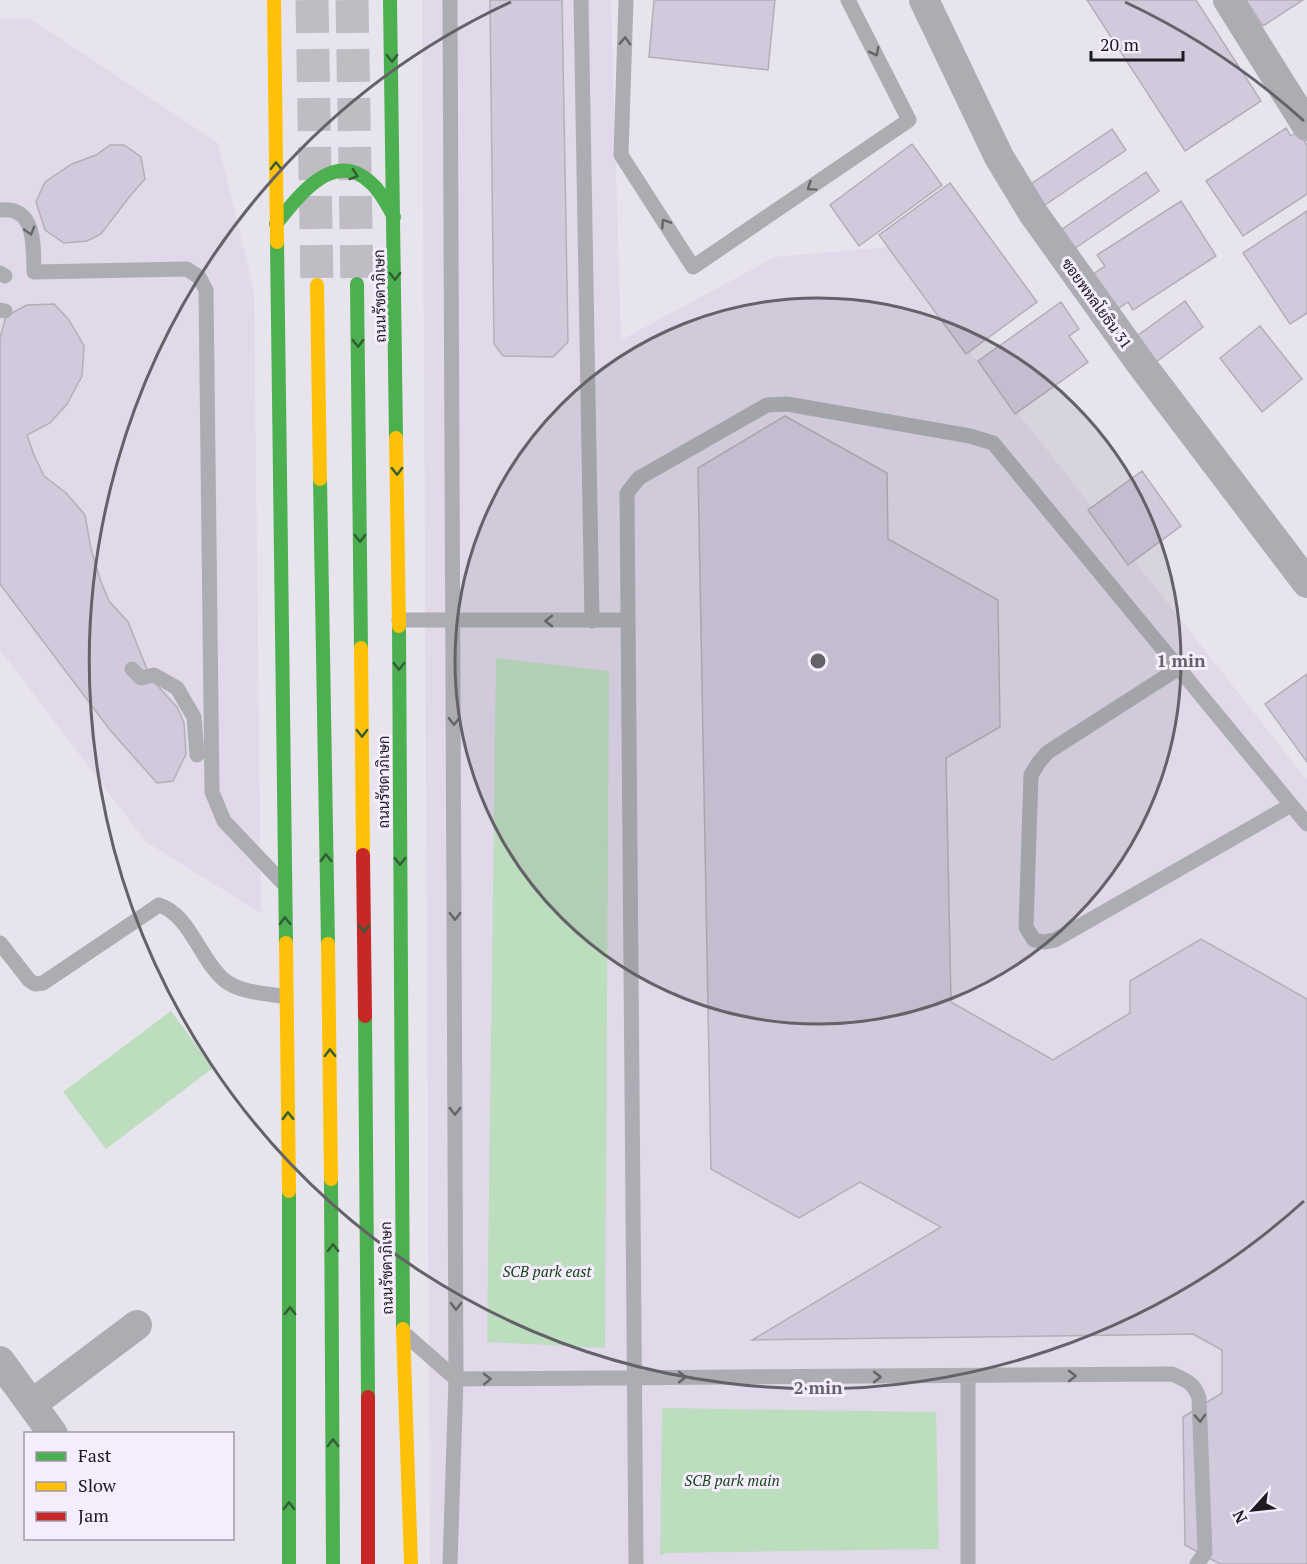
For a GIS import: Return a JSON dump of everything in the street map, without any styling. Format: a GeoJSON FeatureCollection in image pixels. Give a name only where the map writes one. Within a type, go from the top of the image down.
{"type":"FeatureCollection","features":[{"type":"Feature","properties":{"kind":"main road"},"geometry":{"type":"LineString","coordinates":[[274,0],[290,1246],[289,1564]]}},
{"type":"Feature","properties":{"kind":"main road","name":"ถนนรัชดาภิเษก"},"geometry":{"type":"LineString","coordinates":[[390,0],[399,620],[402,1288],[411,1564]]}},
{"type":"Feature","properties":{"kind":"main road"},"geometry":{"type":"LineString","coordinates":[[276,224],[308,186],[330,173],[345,171],[358,174],[368,180],[379,192],[394,217]]}},
{"type":"Feature","properties":{"kind":"main road","name":"ถนนรัชดาภิเษก"},"geometry":{"type":"LineString","coordinates":[[357,284],[368,1301],[368,1564]]}},
{"type":"Feature","properties":{"kind":"main road"},"geometry":{"type":"LineString","coordinates":[[317,285],[333,1287],[333,1564]]}},
{"type":"Feature","properties":{"kind":"street","name":"ซอยพหลโยธิน 31"},"geometry":{"type":"LineString","coordinates":[[924,0],[999,157],[1033,213],[1141,364],[1307,583]]}},
{"type":"Feature","properties":{"kind":"street"},"geometry":{"type":"LineString","coordinates":[[1228,0],[1307,126]]}},
{"type":"Feature","properties":{"kind":"street"},"geometry":{"type":"LineString","coordinates":[[32,1404],[137,1325]]}},
{"type":"Feature","properties":{"kind":"street"},"geometry":{"type":"LineString","coordinates":[[0,1360],[52,1432]]}},
{"type":"Feature","properties":{"kind":"lane"},"geometry":{"type":"LineString","coordinates":[[450,0],[456,1379],[450,1564]]}},
{"type":"Feature","properties":{"kind":"lane"},"geometry":{"type":"LineString","coordinates":[[581,0],[592,621]]}},
{"type":"Feature","properties":{"kind":"lane"},"geometry":{"type":"LineString","coordinates":[[626,0],[621,155],[693,267],[909,120],[848,0]]}},
{"type":"Feature","properties":{"kind":"lane"},"geometry":{"type":"LineString","coordinates":[[0,210],[7,209],[17,212],[30,226],[33,236],[34,272],[187,269],[199,277],[206,290],[212,792],[224,821],[284,885]]}},
{"type":"Feature","properties":{"kind":"lane"},"geometry":{"type":"LineString","coordinates":[[636,1564],[627,494],[639,478],[767,405],[787,404],[970,436],[993,443],[1307,824]]}},
{"type":"Feature","properties":{"kind":"lane"},"geometry":{"type":"LineString","coordinates":[[399,620],[628,621]]}},
{"type":"Feature","properties":{"kind":"lane"},"geometry":{"type":"LineString","coordinates":[[1179,668],[1048,752],[1031,775],[1026,927],[1034,940],[1044,942],[1055,940],[1292,805]]}},
{"type":"Feature","properties":{"kind":"lane"},"geometry":{"type":"LineString","coordinates":[[132,669],[141,678],[154,675],[177,688],[194,717],[197,755]]}},
{"type":"Feature","properties":{"kind":"lane"},"geometry":{"type":"LineString","coordinates":[[0,943],[29,980],[35,984],[44,983],[159,905],[175,913],[222,978],[236,987],[286,997]]}},
{"type":"Feature","properties":{"kind":"lane"},"geometry":{"type":"LineString","coordinates":[[404,1333],[456,1379],[1172,1374],[1190,1381],[1196,1388],[1199,1398],[1205,1553],[1197,1564]]}},
{"type":"Feature","properties":{"kind":"lane"},"geometry":{"type":"LineString","coordinates":[[968,1377],[968,1564]]}},
{"type":"Feature","properties":{"kind":"shaded area"},"geometry":{"type":"Polygon","coordinates":[[[422,0],[611,0],[621,340],[775,257],[887,247],[1307,780],[1307,1564],[430,1564],[422,0]]]}},
{"type":"Feature","properties":{"kind":"shaded area"},"geometry":{"type":"Polygon","coordinates":[[[0,18],[31,19],[218,143],[254,291],[261,913],[146,842],[0,650],[0,18]]]}},
{"type":"Feature","properties":{"kind":"green space","name":"SCB park east"},"geometry":{"type":"Polygon","coordinates":[[[496,658],[609,671],[605,1348],[487,1342],[496,658]]]}},
{"type":"Feature","properties":{"kind":"green space"},"geometry":{"type":"Polygon","coordinates":[[[171,1011],[213,1068],[106,1149],[63,1092],[171,1011]]]}},
{"type":"Feature","properties":{"kind":"green space","name":"SCB park main"},"geometry":{"type":"Polygon","coordinates":[[[662,1408],[936,1412],[939,1549],[666,1553],[660,1556],[662,1408]]]}},
{"type":"Feature","properties":{"kind":"building"},"geometry":{"type":"Polygon","coordinates":[[[490,0],[562,0],[568,342],[553,357],[503,356],[494,344],[490,0]]]}},
{"type":"Feature","properties":{"kind":"building"},"geometry":{"type":"Polygon","coordinates":[[[654,0],[775,0],[768,70],[649,57],[654,0]]]}},
{"type":"Feature","properties":{"kind":"building"},"geometry":{"type":"Polygon","coordinates":[[[1087,0],[1196,0],[1261,101],[1185,151],[1087,0]]]}},
{"type":"Feature","properties":{"kind":"building"},"geometry":{"type":"Polygon","coordinates":[[[1246,0],[1303,0],[1263,26],[1246,0]]]}},
{"type":"Feature","properties":{"kind":"building"},"geometry":{"type":"Polygon","coordinates":[[[1286,128],[1291,136],[1298,131],[1307,145],[1307,194],[1243,236],[1206,181],[1286,128]]]}},
{"type":"Feature","properties":{"kind":"building"},"geometry":{"type":"Polygon","coordinates":[[[1112,129],[1126,150],[1045,205],[1031,184],[1112,129]]]}},
{"type":"Feature","properties":{"kind":"building"},"geometry":{"type":"Polygon","coordinates":[[[912,144],[942,185],[859,246],[830,205],[912,144]]]}},
{"type":"Feature","properties":{"kind":"building"},"geometry":{"type":"Polygon","coordinates":[[[110,145],[124,145],[141,157],[145,179],[101,234],[87,241],[64,243],[45,230],[36,202],[45,182],[72,164],[96,155],[110,145]]]}},
{"type":"Feature","properties":{"kind":"building"},"geometry":{"type":"Polygon","coordinates":[[[1146,172],[1159,191],[1071,251],[1058,232],[1146,172]]]}},
{"type":"Feature","properties":{"kind":"building"},"geometry":{"type":"Polygon","coordinates":[[[950,183],[1037,302],[966,354],[879,235],[950,183]]]}},
{"type":"Feature","properties":{"kind":"building"},"geometry":{"type":"Polygon","coordinates":[[[1181,201],[1216,256],[1133,310],[1128,302],[1113,312],[1090,276],[1105,266],[1097,255],[1181,201]]]}},
{"type":"Feature","properties":{"kind":"building"},"geometry":{"type":"Polygon","coordinates":[[[1307,211],[1307,313],[1290,324],[1243,253],[1307,211]]]}},
{"type":"Feature","properties":{"kind":"building"},"geometry":{"type":"Polygon","coordinates":[[[1185,301],[1203,327],[1156,362],[1137,336],[1185,301]]]}},
{"type":"Feature","properties":{"kind":"building"},"geometry":{"type":"Polygon","coordinates":[[[1061,302],[1079,329],[1069,336],[1088,362],[1015,414],[978,361],[1061,302]]]}},
{"type":"Feature","properties":{"kind":"building"},"geometry":{"type":"Polygon","coordinates":[[[54,304],[69,320],[84,346],[82,376],[67,404],[50,423],[27,435],[44,476],[66,493],[85,515],[91,549],[109,601],[128,622],[151,679],[177,707],[184,723],[186,754],[173,781],[157,783],[110,730],[0,584],[0,338],[6,316],[27,305],[54,304]]]}},
{"type":"Feature","properties":{"kind":"building"},"geometry":{"type":"Polygon","coordinates":[[[1260,326],[1302,379],[1262,412],[1220,358],[1260,326]]]}},
{"type":"Feature","properties":{"kind":"building"},"geometry":{"type":"Polygon","coordinates":[[[785,416],[887,473],[888,539],[998,600],[1000,727],[946,758],[951,1002],[1053,1060],[1130,1013],[1130,981],[1201,939],[1307,999],[1307,1564],[1220,1564],[1185,1545],[1183,1417],[1222,1393],[1222,1350],[1193,1334],[752,1340],[941,1227],[860,1182],[799,1218],[711,1169],[698,468],[785,416]]]}},
{"type":"Feature","properties":{"kind":"building"},"geometry":{"type":"Polygon","coordinates":[[[1142,471],[1181,526],[1128,565],[1088,510],[1142,471]]]}},
{"type":"Feature","properties":{"kind":"building"},"geometry":{"type":"Polygon","coordinates":[[[1307,674],[1307,762],[1265,704],[1307,674]]]}},
{"type":"Feature","properties":{"kind":"tunnel"},"geometry":{"type":"LineString","coordinates":[[312,0],[317,285]]}},
{"type":"Feature","properties":{"kind":"tunnel"},"geometry":{"type":"LineString","coordinates":[[352,0],[357,284]]}},
{"type":"Feature","properties":{"kind":"traffic: fast"},"geometry":{"type":"LineString","coordinates":[[390,0],[396,438]]}},
{"type":"Feature","properties":{"kind":"traffic: fast"},"geometry":{"type":"LineString","coordinates":[[276,224],[305,190],[317,180],[330,173],[343,171],[356,173],[370,182],[381,194],[394,217]]}},
{"type":"Feature","properties":{"kind":"traffic: fast"},"geometry":{"type":"LineString","coordinates":[[277,242],[286,943]]}},
{"type":"Feature","properties":{"kind":"traffic: fast"},"geometry":{"type":"LineString","coordinates":[[357,284],[361,648]]}},
{"type":"Feature","properties":{"kind":"traffic: fast"},"geometry":{"type":"LineString","coordinates":[[320,479],[328,944]]}},
{"type":"Feature","properties":{"kind":"traffic: fast"},"geometry":{"type":"LineString","coordinates":[[399,626],[403,1329]]}},
{"type":"Feature","properties":{"kind":"traffic: fast"},"geometry":{"type":"LineString","coordinates":[[365,1016],[368,1397]]}},
{"type":"Feature","properties":{"kind":"traffic: fast"},"geometry":{"type":"LineString","coordinates":[[331,1179],[333,1564]]}},
{"type":"Feature","properties":{"kind":"traffic: fast"},"geometry":{"type":"LineString","coordinates":[[289,1191],[289,1564]]}},
{"type":"Feature","properties":{"kind":"traffic: slow"},"geometry":{"type":"LineString","coordinates":[[274,0],[277,242]]}},
{"type":"Feature","properties":{"kind":"traffic: slow"},"geometry":{"type":"LineString","coordinates":[[317,285],[320,479]]}},
{"type":"Feature","properties":{"kind":"traffic: slow"},"geometry":{"type":"LineString","coordinates":[[396,438],[399,626]]}},
{"type":"Feature","properties":{"kind":"traffic: slow"},"geometry":{"type":"LineString","coordinates":[[361,648],[363,855]]}},
{"type":"Feature","properties":{"kind":"traffic: slow"},"geometry":{"type":"LineString","coordinates":[[286,943],[289,1191]]}},
{"type":"Feature","properties":{"kind":"traffic: slow"},"geometry":{"type":"LineString","coordinates":[[328,944],[331,1179]]}},
{"type":"Feature","properties":{"kind":"traffic: slow"},"geometry":{"type":"LineString","coordinates":[[403,1329],[411,1564]]}},
{"type":"Feature","properties":{"kind":"traffic: jam"},"geometry":{"type":"LineString","coordinates":[[363,855],[365,1016]]}},
{"type":"Feature","properties":{"kind":"traffic: jam"},"geometry":{"type":"LineString","coordinates":[[368,1397],[368,1564]]}}]}
